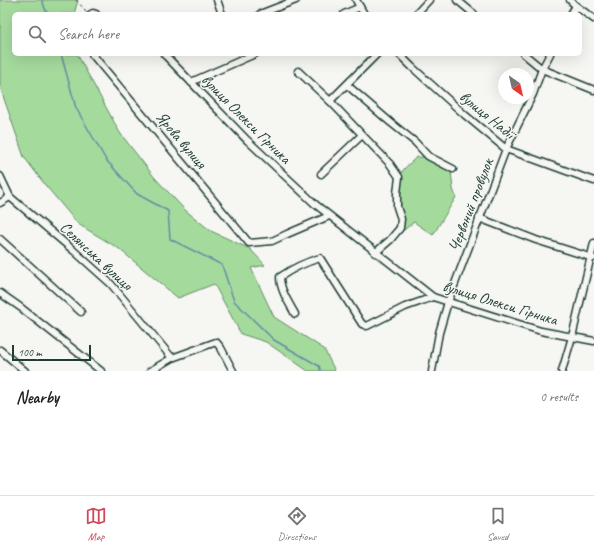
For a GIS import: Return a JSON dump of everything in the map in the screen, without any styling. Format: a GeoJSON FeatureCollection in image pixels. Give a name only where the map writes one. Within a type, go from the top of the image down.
{"type":"FeatureCollection","features":[{"type":"Feature","properties":{"kind":"street"},"geometry":{"type":"LineString","coordinates":[[217,0],[221,12]]}},
{"type":"Feature","properties":{"kind":"street"},"geometry":{"type":"LineString","coordinates":[[265,12],[296,0]]}},
{"type":"Feature","properties":{"kind":"street"},"geometry":{"type":"LineString","coordinates":[[356,0],[363,12]]}},
{"type":"Feature","properties":{"kind":"street"},"geometry":{"type":"LineString","coordinates":[[418,12],[430,0]]}},
{"type":"Feature","properties":{"kind":"street"},"geometry":{"type":"LineString","coordinates":[[457,0],[472,12]]}},
{"type":"Feature","properties":{"kind":"street"},"geometry":{"type":"LineString","coordinates":[[570,0],[594,19]]}},
{"type":"Feature","properties":{"kind":"street"},"geometry":{"type":"LineString","coordinates":[[572,12],[576,6]]}},
{"type":"Feature","properties":{"kind":"street"},"geometry":{"type":"LineString","coordinates":[[349,12],[360,7]]}},
{"type":"Feature","properties":{"kind":"street","name":"Ярова вулиця"},"geometry":{"type":"LineString","coordinates":[[94,56],[249,243],[272,241],[329,216]]}},
{"type":"Feature","properties":{"kind":"street","name":"вулиця Олекси Гірника"},"geometry":{"type":"LineString","coordinates":[[166,56],[247,140],[315,204],[433,297],[541,331],[594,341]]}},
{"type":"Feature","properties":{"kind":"street"},"geometry":{"type":"LineString","coordinates":[[239,56],[241,61]]}},
{"type":"Feature","properties":{"kind":"street"},"geometry":{"type":"LineString","coordinates":[[191,82],[251,56]]}},
{"type":"Feature","properties":{"kind":"street"},"geometry":{"type":"LineString","coordinates":[[330,101],[375,56]]}},
{"type":"Feature","properties":{"kind":"street","name":"вулиця Надії"},"geometry":{"type":"LineString","coordinates":[[401,56],[465,115],[506,149],[594,182]]}},
{"type":"Feature","properties":{"kind":"street"},"geometry":{"type":"LineString","coordinates":[[526,56],[542,69],[594,90]]}},
{"type":"Feature","properties":{"kind":"street","name":"Червоний провулок"},"geometry":{"type":"LineString","coordinates":[[432,371],[439,333],[448,302],[479,218],[506,149],[549,56]]}},
{"type":"Feature","properties":{"kind":"street"},"geometry":{"type":"LineString","coordinates":[[298,70],[390,164],[398,177],[397,207],[401,219],[400,228],[390,240],[375,252]]}},
{"type":"Feature","properties":{"kind":"street"},"geometry":{"type":"LineString","coordinates":[[347,84],[415,142],[428,156],[453,169]]}},
{"type":"Feature","properties":{"kind":"street"},"geometry":{"type":"LineString","coordinates":[[321,174],[362,135]]}},
{"type":"Feature","properties":{"kind":"street","name":"Селянська вулиця"},"geometry":{"type":"LineString","coordinates":[[0,176],[10,197],[112,284],[172,358]]}},
{"type":"Feature","properties":{"kind":"street"},"geometry":{"type":"LineString","coordinates":[[0,203],[10,197]]}},
{"type":"Feature","properties":{"kind":"street"},"geometry":{"type":"LineString","coordinates":[[479,218],[536,240],[592,258]]}},
{"type":"Feature","properties":{"kind":"street"},"geometry":{"type":"LineString","coordinates":[[0,239],[82,312]]}},
{"type":"Feature","properties":{"kind":"street"},"geometry":{"type":"LineString","coordinates":[[562,371],[592,258],[594,243]]}},
{"type":"Feature","properties":{"kind":"street"},"geometry":{"type":"LineString","coordinates":[[295,314],[282,288],[280,277],[291,269],[320,258],[362,324],[367,326],[405,307],[433,297]]}},
{"type":"Feature","properties":{"kind":"street"},"geometry":{"type":"LineString","coordinates":[[0,293],[101,371]]}},
{"type":"Feature","properties":{"kind":"street"},"geometry":{"type":"LineString","coordinates":[[150,371],[172,358],[216,342],[221,348],[233,371]]}},
{"type":"Feature","properties":{"kind":"street"},"geometry":{"type":"LineString","coordinates":[[0,350],[25,371]]}},
{"type":"Feature","properties":{"kind":"path"},"geometry":{"type":"LineString","coordinates":[[76,0],[88,12]]}},
{"type":"Feature","properties":{"kind":"green space"},"geometry":{"type":"Polygon","coordinates":[[[0,0],[78,0],[75,12],[12,12],[12,56],[78,56],[120,133],[155,178],[185,210],[211,231],[250,249],[265,265],[251,268],[274,317],[324,349],[335,371],[308,371],[266,342],[241,334],[214,284],[178,298],[118,248],[78,224],[24,157],[0,87],[0,0]]]}},
{"type":"Feature","properties":{"kind":"green space"},"geometry":{"type":"Polygon","coordinates":[[[417,157],[426,157],[451,171],[453,189],[456,197],[433,235],[414,222],[404,230],[402,228],[399,200],[400,177],[404,169],[417,157]]]}},
{"type":"Feature","properties":{"kind":"waterway"},"geometry":{"type":"LineString","coordinates":[[42,0],[46,12]]}},
{"type":"Feature","properties":{"kind":"waterway"},"geometry":{"type":"LineString","coordinates":[[62,56],[76,108],[106,160],[137,194],[168,211],[170,239],[222,265],[234,301],[274,340],[319,366],[321,371]]}}]}
